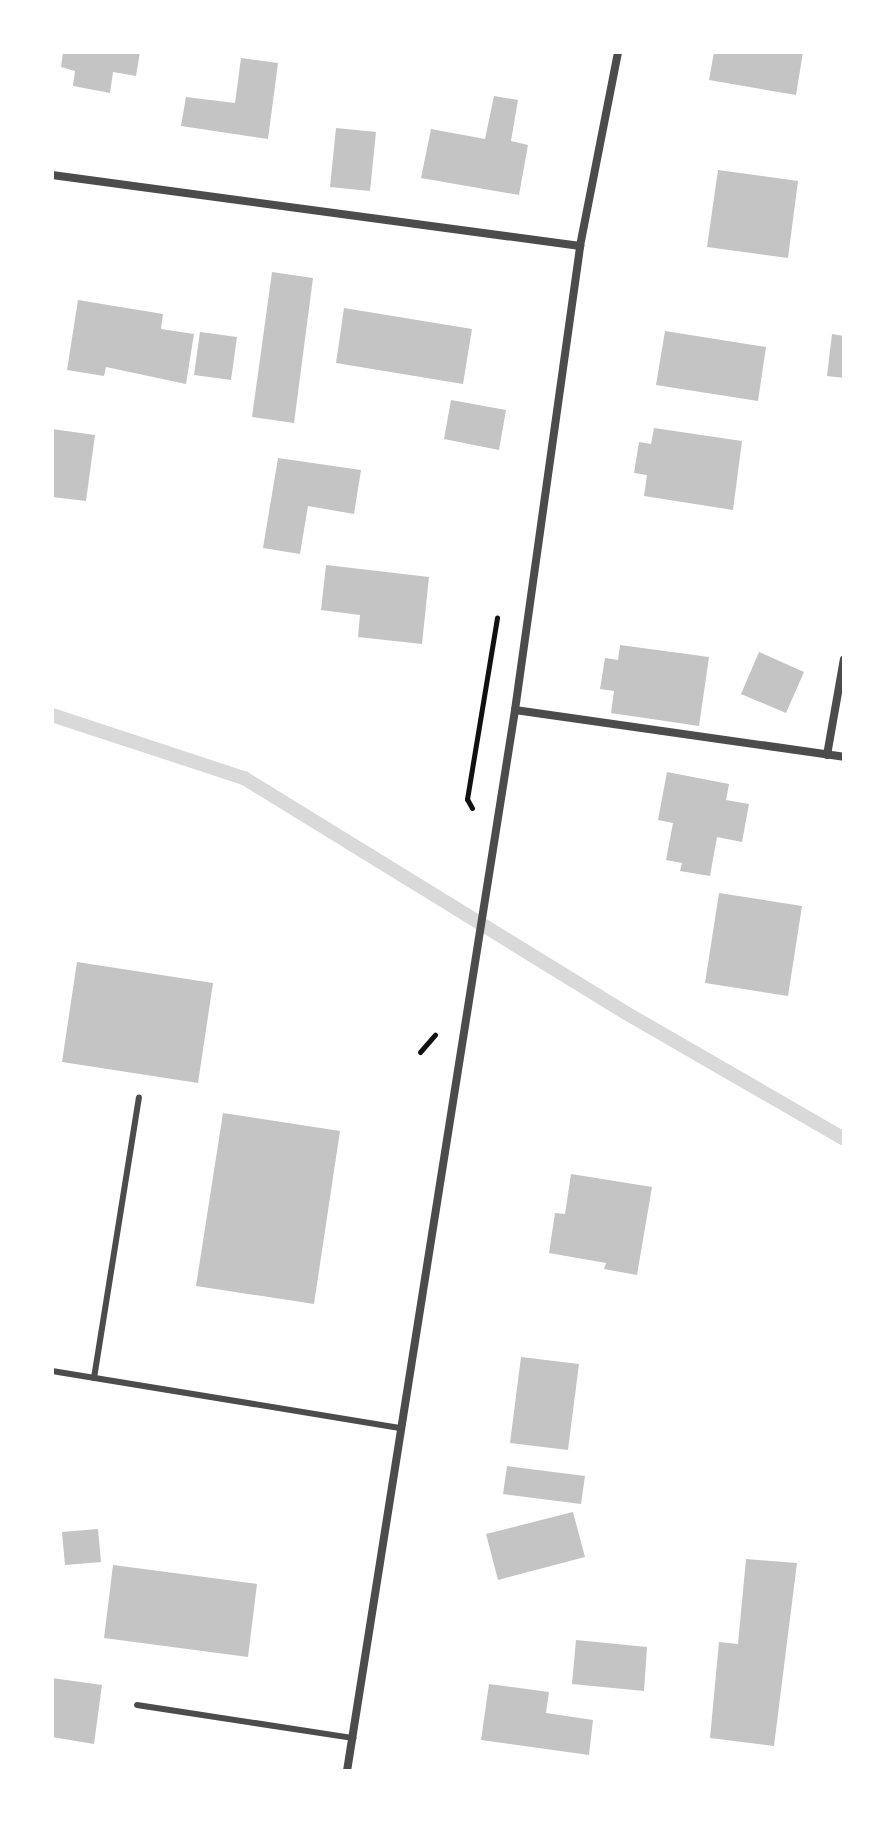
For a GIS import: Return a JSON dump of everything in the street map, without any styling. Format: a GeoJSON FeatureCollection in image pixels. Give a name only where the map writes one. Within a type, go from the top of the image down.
{"type":"FeatureCollection","features":[{"type":"Feature","properties":{"kind":"street"},"geometry":{"type":"LineString","coordinates":[[347,1771],[515,710],[580,246],[618,52]]}},
{"type":"Feature","properties":{"kind":"street"},"geometry":{"type":"LineString","coordinates":[[52,175],[580,246]]}},
{"type":"Feature","properties":{"kind":"street"},"geometry":{"type":"LineString","coordinates":[[827,755],[844,659]]}},
{"type":"Feature","properties":{"kind":"street"},"geometry":{"type":"LineString","coordinates":[[515,710],[844,757]]}},
{"type":"Feature","properties":{"kind":"lane"},"geometry":{"type":"LineString","coordinates":[[94,1378],[139,1098]]}},
{"type":"Feature","properties":{"kind":"lane"},"geometry":{"type":"LineString","coordinates":[[52,1371],[401,1428]]}},
{"type":"Feature","properties":{"kind":"lane"},"geometry":{"type":"LineString","coordinates":[[137,1705],[353,1738]]}},
{"type":"Feature","properties":{"kind":"building"},"geometry":{"type":"Polygon","coordinates":[[[63,52],[140,52],[136,76],[113,72],[110,93],[73,86],[75,71],[61,67],[63,52]]]}},
{"type":"Feature","properties":{"kind":"building"},"geometry":{"type":"Polygon","coordinates":[[[714,52],[803,52],[796,95],[709,80],[714,52]]]}},
{"type":"Feature","properties":{"kind":"building"},"geometry":{"type":"Polygon","coordinates":[[[241,58],[278,63],[268,139],[181,126],[186,97],[235,103],[241,58]]]}},
{"type":"Feature","properties":{"kind":"building"},"geometry":{"type":"Polygon","coordinates":[[[494,96],[518,100],[511,141],[528,145],[519,195],[421,178],[431,129],[485,139],[494,96]]]}},
{"type":"Feature","properties":{"kind":"building"},"geometry":{"type":"Polygon","coordinates":[[[336,128],[376,132],[370,191],[330,187],[336,128]]]}},
{"type":"Feature","properties":{"kind":"building"},"geometry":{"type":"Polygon","coordinates":[[[718,170],[798,181],[788,258],[707,247],[718,170]]]}},
{"type":"Feature","properties":{"kind":"building"},"geometry":{"type":"Polygon","coordinates":[[[272,272],[313,278],[294,423],[252,417],[272,272]]]}},
{"type":"Feature","properties":{"kind":"building"},"geometry":{"type":"Polygon","coordinates":[[[78,300],[163,314],[161,329],[194,334],[186,384],[106,367],[104,376],[67,370],[78,300]]]}},
{"type":"Feature","properties":{"kind":"building"},"geometry":{"type":"Polygon","coordinates":[[[344,308],[472,329],[463,384],[336,363],[344,308]]]}},
{"type":"Feature","properties":{"kind":"building"},"geometry":{"type":"Polygon","coordinates":[[[665,331],[766,347],[758,401],[656,385],[665,331]]]}},
{"type":"Feature","properties":{"kind":"building"},"geometry":{"type":"Polygon","coordinates":[[[200,332],[237,337],[231,380],[194,375],[200,332]]]}},
{"type":"Feature","properties":{"kind":"building"},"geometry":{"type":"Polygon","coordinates":[[[832,334],[844,336],[844,378],[827,376],[832,334]]]}},
{"type":"Feature","properties":{"kind":"building"},"geometry":{"type":"Polygon","coordinates":[[[451,400],[506,410],[499,450],[444,439],[451,400]]]}},
{"type":"Feature","properties":{"kind":"building"},"geometry":{"type":"Polygon","coordinates":[[[654,428],[742,441],[733,510],[644,496],[647,475],[634,473],[639,442],[651,444],[654,428]]]}},
{"type":"Feature","properties":{"kind":"building"},"geometry":{"type":"Polygon","coordinates":[[[52,429],[95,435],[86,501],[52,497],[52,429]]]}},
{"type":"Feature","properties":{"kind":"building"},"geometry":{"type":"Polygon","coordinates":[[[278,458],[361,470],[354,514],[308,506],[300,554],[263,548],[278,458]]]}},
{"type":"Feature","properties":{"kind":"building"},"geometry":{"type":"Polygon","coordinates":[[[326,565],[429,577],[422,644],[358,637],[360,615],[321,610],[326,565]]]}},
{"type":"Feature","properties":{"kind":"building"},"geometry":{"type":"Polygon","coordinates":[[[620,645],[709,657],[699,726],[611,713],[614,691],[600,689],[605,658],[618,660],[620,645]]]}},
{"type":"Feature","properties":{"kind":"building"},"geometry":{"type":"Polygon","coordinates":[[[759,652],[804,672],[786,713],[741,694],[759,652]]]}},
{"type":"Feature","properties":{"kind":"building"},"geometry":{"type":"Polygon","coordinates":[[[667,772],[729,784],[726,800],[749,804],[742,842],[717,837],[710,876],[680,871],[682,863],[666,860],[673,823],[658,820],[667,772]]]}},
{"type":"Feature","properties":{"kind":"building"},"geometry":{"type":"Polygon","coordinates":[[[719,893],[802,906],[788,996],[705,983],[719,893]]]}},
{"type":"Feature","properties":{"kind":"building"},"geometry":{"type":"Polygon","coordinates":[[[77,962],[213,983],[198,1083],[62,1062],[77,962]]]}},
{"type":"Feature","properties":{"kind":"building"},"geometry":{"type":"Polygon","coordinates":[[[223,1113],[340,1131],[314,1304],[196,1286],[223,1113]]]}},
{"type":"Feature","properties":{"kind":"building"},"geometry":{"type":"Polygon","coordinates":[[[571,1174],[652,1187],[637,1275],[604,1269],[606,1263],[549,1253],[555,1213],[565,1214],[571,1174]]]}},
{"type":"Feature","properties":{"kind":"building"},"geometry":{"type":"Polygon","coordinates":[[[521,1357],[579,1364],[568,1450],[510,1443],[521,1357]]]}},
{"type":"Feature","properties":{"kind":"building"},"geometry":{"type":"Polygon","coordinates":[[[507,1466],[585,1476],[581,1504],[503,1494],[507,1466]]]}},
{"type":"Feature","properties":{"kind":"building"},"geometry":{"type":"Polygon","coordinates":[[[573,1512],[585,1557],[498,1580],[486,1534],[573,1512]]]}},
{"type":"Feature","properties":{"kind":"building"},"geometry":{"type":"Polygon","coordinates":[[[98,1529],[101,1562],[65,1565],[62,1532],[98,1529]]]}},
{"type":"Feature","properties":{"kind":"building"},"geometry":{"type":"Polygon","coordinates":[[[746,1559],[797,1563],[774,1746],[710,1738],[719,1642],[738,1644],[746,1559]]]}},
{"type":"Feature","properties":{"kind":"building"},"geometry":{"type":"Polygon","coordinates":[[[113,1565],[257,1584],[248,1657],[104,1638],[113,1565]]]}},
{"type":"Feature","properties":{"kind":"building"},"geometry":{"type":"Polygon","coordinates":[[[576,1640],[647,1647],[644,1691],[572,1684],[576,1640]]]}},
{"type":"Feature","properties":{"kind":"building"},"geometry":{"type":"Polygon","coordinates":[[[52,1678],[102,1685],[94,1744],[52,1737],[52,1678]]]}},
{"type":"Feature","properties":{"kind":"building"},"geometry":{"type":"Polygon","coordinates":[[[489,1684],[549,1692],[546,1713],[593,1720],[589,1755],[481,1740],[489,1684]]]}},
{"type":"Feature","properties":{"kind":"waterway"},"geometry":{"type":"LineString","coordinates":[[52,715],[244,778],[626,1013],[844,1139]]}}]}
